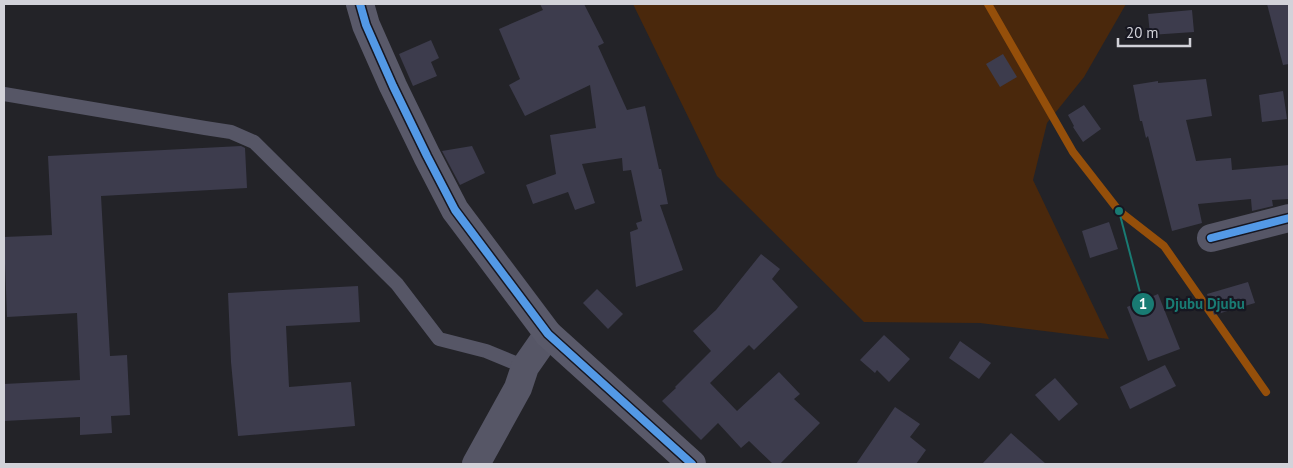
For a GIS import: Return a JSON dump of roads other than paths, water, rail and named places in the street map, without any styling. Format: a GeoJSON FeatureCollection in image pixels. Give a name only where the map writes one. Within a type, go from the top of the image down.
{"type":"FeatureCollection","features":[{"type":"Feature","properties":{"kind":"street"},"geometry":{"type":"LineString","coordinates":[[360,4],[366,25],[393,86],[426,156],[455,210],[548,334],[692,464]]}},
{"type":"Feature","properties":{"kind":"street"},"geometry":{"type":"LineString","coordinates":[[1211,238],[1289,218]]}},
{"type":"Feature","properties":{"kind":"street"},"geometry":{"type":"LineString","coordinates":[[476,464],[518,388],[525,367],[548,334]]}},
{"type":"Feature","properties":{"kind":"lane"},"geometry":{"type":"LineString","coordinates":[[4,94],[230,132],[254,142],[397,284],[438,339],[486,351],[525,367]]}},
{"type":"Feature","properties":{"kind":"waterway"},"geometry":{"type":"LineString","coordinates":[[988,4],[1073,152],[1119,211],[1164,246],[1266,392]]}},
{"type":"Feature","properties":{"kind":"place","name":"Djubu Djubu"},"geometry":{"type":"Point","coordinates":[1119,211]}}]}
